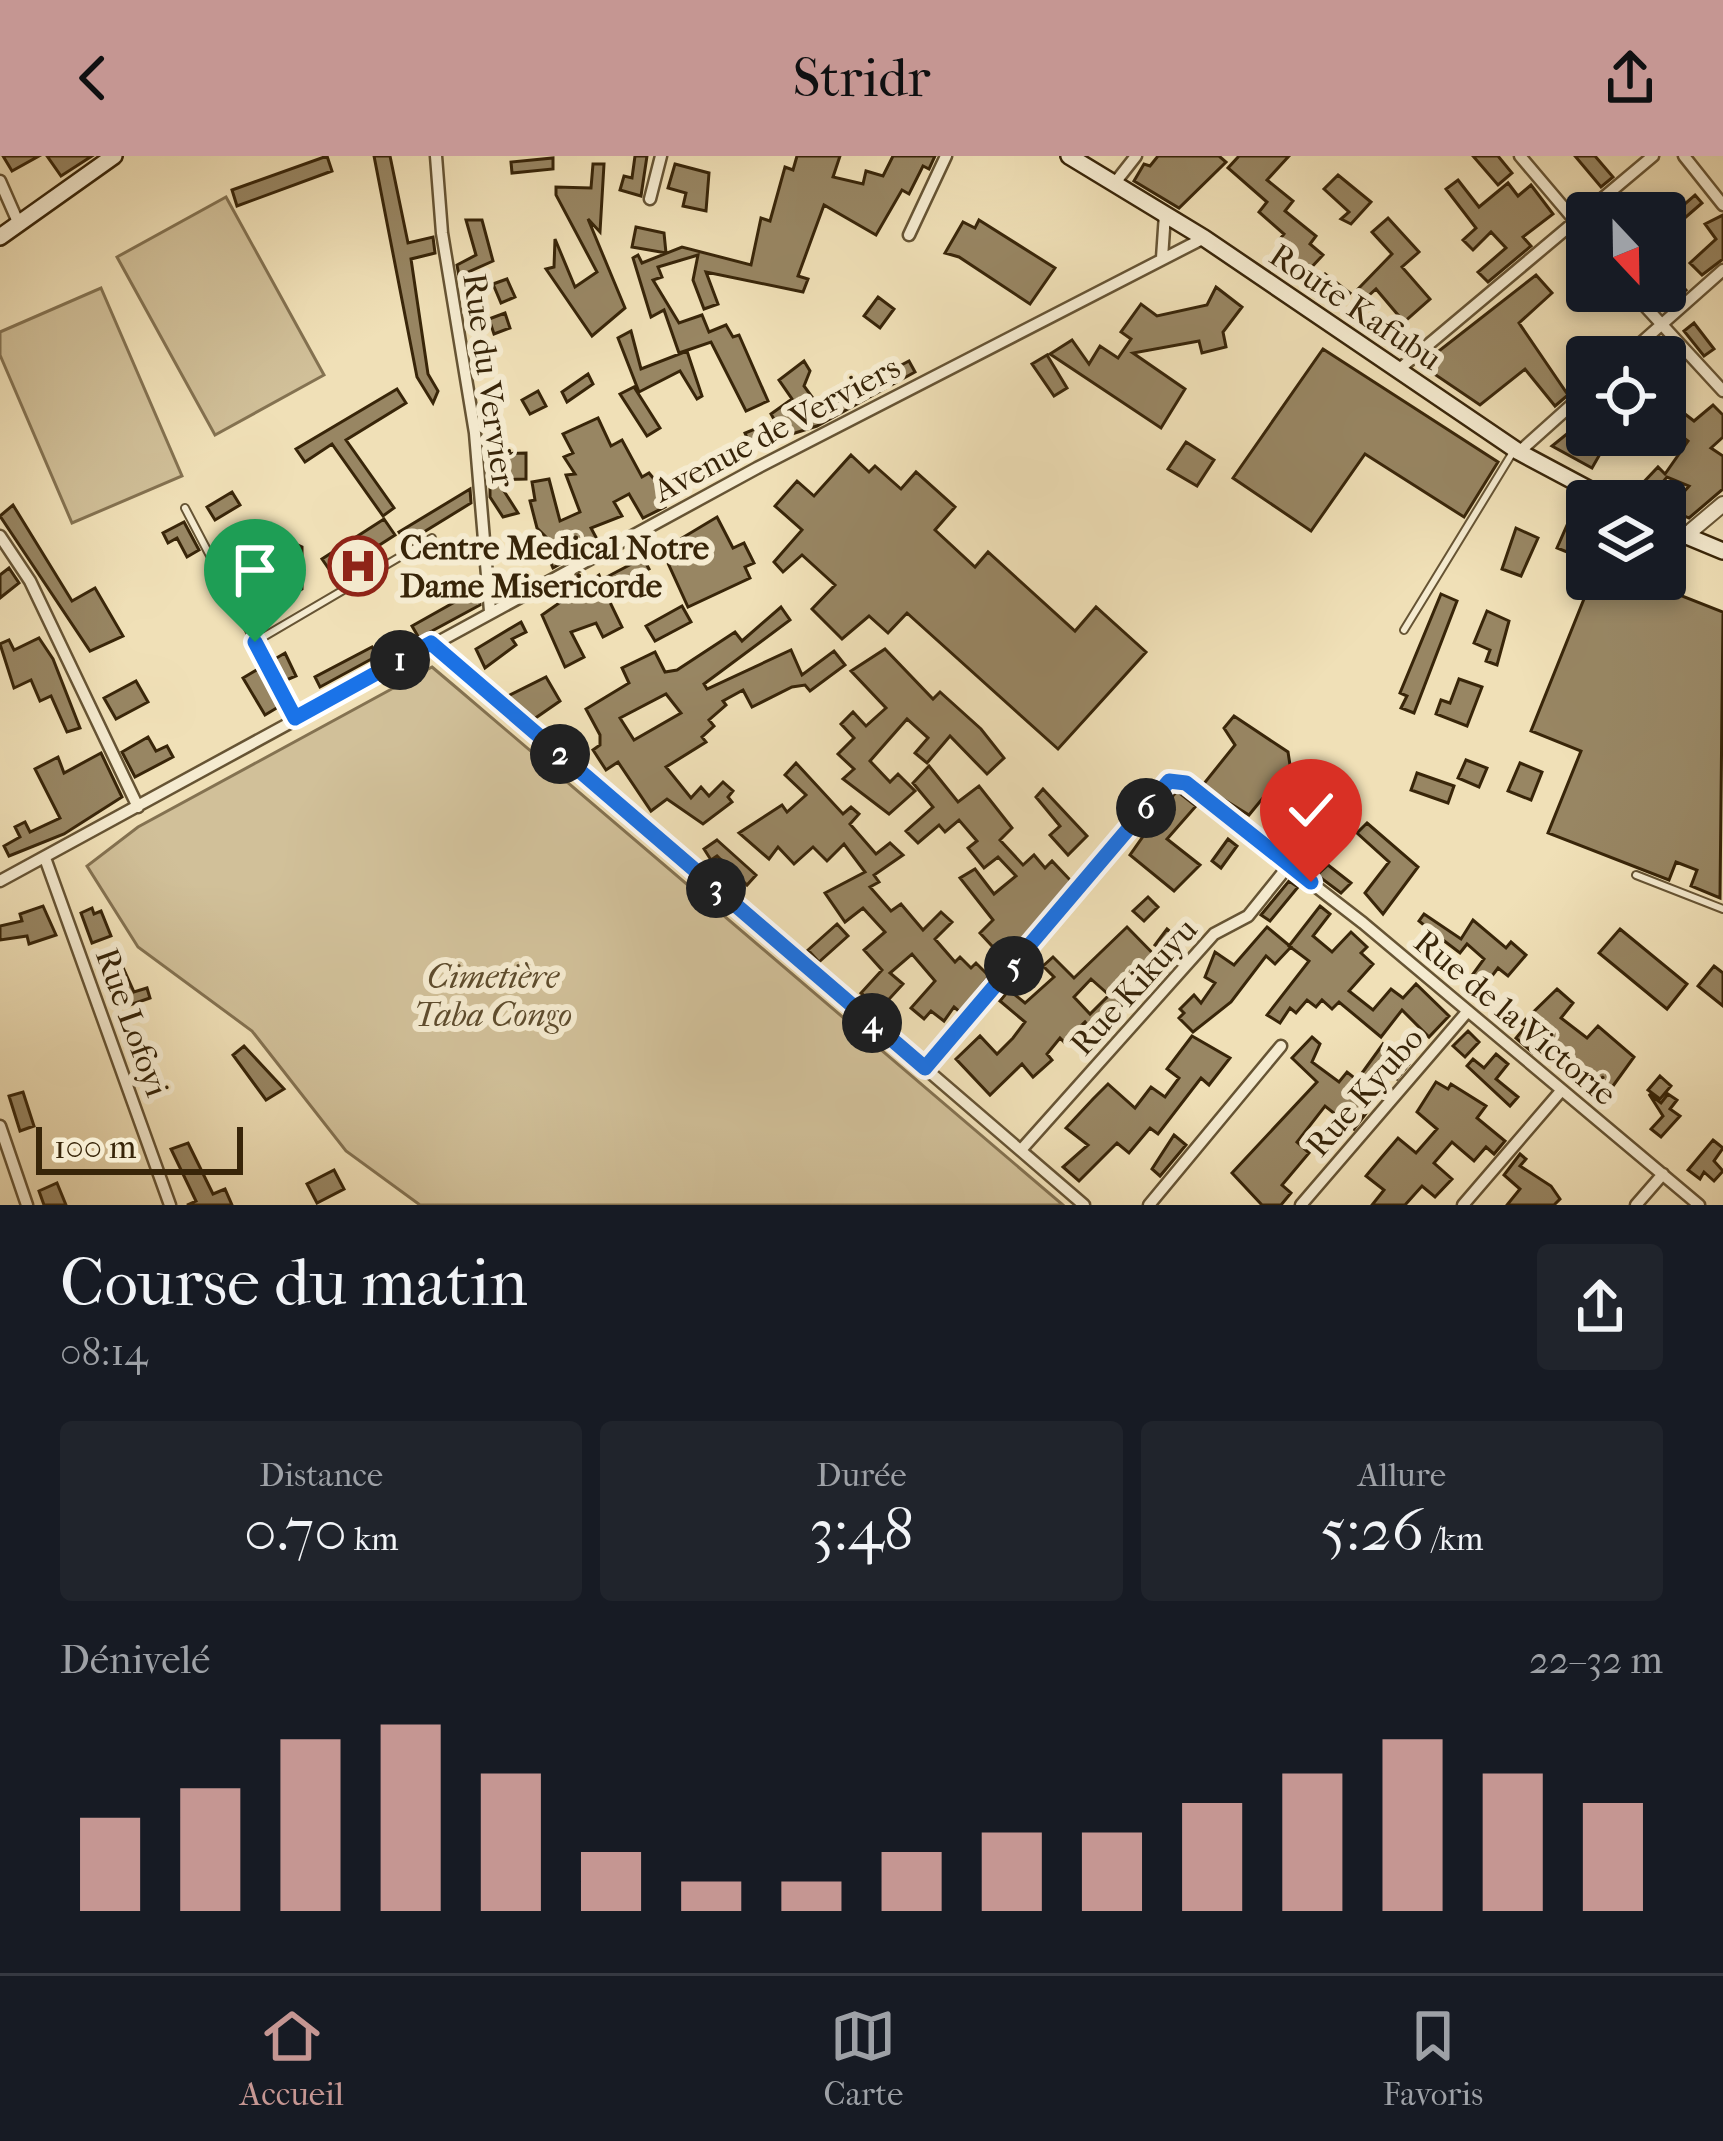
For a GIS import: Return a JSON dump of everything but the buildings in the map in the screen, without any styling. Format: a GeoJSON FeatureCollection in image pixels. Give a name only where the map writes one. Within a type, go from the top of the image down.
{"type":"FeatureCollection","features":[{"type":"Feature","properties":{"kind":"main road"},"geometry":{"type":"LineString","coordinates":[[0,236],[113,156]]}},
{"type":"Feature","properties":{"kind":"main road","name":"Route Kafubu"},"geometry":{"type":"LineString","coordinates":[[1069,156],[1204,238],[1517,451],[1572,480]]}},
{"type":"Feature","properties":{"kind":"main road"},"geometry":{"type":"LineString","coordinates":[[1686,536],[1723,551]]}},
{"type":"Feature","properties":{"kind":"street","name":"Rue du Vervier"},"geometry":{"type":"LineString","coordinates":[[436,156],[442,232],[475,433],[490,611]]}},
{"type":"Feature","properties":{"kind":"street"},"geometry":{"type":"LineString","coordinates":[[650,200],[661,156]]}},
{"type":"Feature","properties":{"kind":"street"},"geometry":{"type":"LineString","coordinates":[[909,235],[946,156]]}},
{"type":"Feature","properties":{"kind":"street"},"geometry":{"type":"LineString","coordinates":[[1114,184],[1136,156]]}},
{"type":"Feature","properties":{"kind":"street"},"geometry":{"type":"LineString","coordinates":[[1520,156],[1566,210]]}},
{"type":"Feature","properties":{"kind":"street"},"geometry":{"type":"LineString","coordinates":[[1610,192],[1653,156]]}},
{"type":"Feature","properties":{"kind":"street"},"geometry":{"type":"LineString","coordinates":[[1684,156],[1723,205]]}},
{"type":"Feature","properties":{"kind":"street"},"geometry":{"type":"LineString","coordinates":[[0,182],[18,222]]}},
{"type":"Feature","properties":{"kind":"street"},"geometry":{"type":"LineString","coordinates":[[1162,258],[1165,214]]}},
{"type":"Feature","properties":{"kind":"street"},"geometry":{"type":"LineString","coordinates":[[1397,371],[1566,229]]}},
{"type":"Feature","properties":{"kind":"street","name":"Avenue de Verviers"},"geometry":{"type":"LineString","coordinates":[[0,881],[490,611],[1204,238]]}},
{"type":"Feature","properties":{"kind":"street"},"geometry":{"type":"LineString","coordinates":[[1648,336],[1723,270]]}},
{"type":"Feature","properties":{"kind":"street"},"geometry":{"type":"LineString","coordinates":[[1648,312],[1723,391]]}},
{"type":"Feature","properties":{"kind":"street"},"geometry":{"type":"LineString","coordinates":[[1517,451],[1566,409]]}},
{"type":"Feature","properties":{"kind":"street"},"geometry":{"type":"LineString","coordinates":[[1686,535],[1723,504]]}},
{"type":"Feature","properties":{"kind":"street"},"geometry":{"type":"LineString","coordinates":[[0,536],[30,581],[138,807]]}},
{"type":"Feature","properties":{"kind":"street"},"geometry":{"type":"LineString","coordinates":[[431,643],[1084,1205]]}},
{"type":"Feature","properties":{"kind":"street","name":"Rue de la Victorie"},"geometry":{"type":"LineString","coordinates":[[925,1068],[1165,785],[1177,779],[1289,865],[1699,1205]]}},
{"type":"Feature","properties":{"kind":"street","name":"Rue Lofoyi"},"geometry":{"type":"LineString","coordinates":[[45,858],[170,1205]]}},
{"type":"Feature","properties":{"kind":"street","name":"Rue Kikuyu"},"geometry":{"type":"LineString","coordinates":[[1021,1150],[1214,934],[1248,916],[1289,865]]}},
{"type":"Feature","properties":{"kind":"street","name":"Rue Kyubo"},"geometry":{"type":"LineString","coordinates":[[1301,1205],[1467,1012]]}},
{"type":"Feature","properties":{"kind":"street"},"geometry":{"type":"LineString","coordinates":[[1148,1205],[1282,1046]]}},
{"type":"Feature","properties":{"kind":"street"},"geometry":{"type":"LineString","coordinates":[[1463,1205],[1561,1091]]}},
{"type":"Feature","properties":{"kind":"street"},"geometry":{"type":"LineString","coordinates":[[0,1126],[27,1205]]}},
{"type":"Feature","properties":{"kind":"street"},"geometry":{"type":"LineString","coordinates":[[1636,1205],[1663,1174]]}},
{"type":"Feature","properties":{"kind":"lane"},"geometry":{"type":"LineString","coordinates":[[1405,630],[1517,451]]}},
{"type":"Feature","properties":{"kind":"lane"},"geometry":{"type":"LineString","coordinates":[[185,508],[295,718]]}},
{"type":"Feature","properties":{"kind":"lane"},"geometry":{"type":"LineString","coordinates":[[255,642],[432,538]]}},
{"type":"Feature","properties":{"kind":"lane"},"geometry":{"type":"LineString","coordinates":[[1636,875],[1723,909]]}},
{"type":"Feature","properties":{"kind":"green space"},"geometry":{"type":"Polygon","coordinates":[[[226,197],[324,375],[215,435],[117,257],[226,197]]]}},
{"type":"Feature","properties":{"kind":"green space"},"geometry":{"type":"Polygon","coordinates":[[[101,288],[182,476],[72,523],[0,355],[0,332],[101,288]]]}},
{"type":"Feature","properties":{"kind":"green space","name":"Cimetière Taba Congo"},"geometry":{"type":"Polygon","coordinates":[[[432,667],[1063,1205],[420,1205],[346,1151],[252,1031],[138,947],[87,866],[138,827],[432,667]]]}},
{"type":"Feature","properties":{"kind":"place","name":"Centre Medical Notre Dame Misericorde"},"geometry":{"type":"Point","coordinates":[358,566]}},
{"type":"Feature","properties":{"kind":"route"},"geometry":{"type":"LineString","coordinates":[[255,642],[295,718],[431,643],[925,1068],[1169,781],[1186,783],[1311,882]]}}]}
